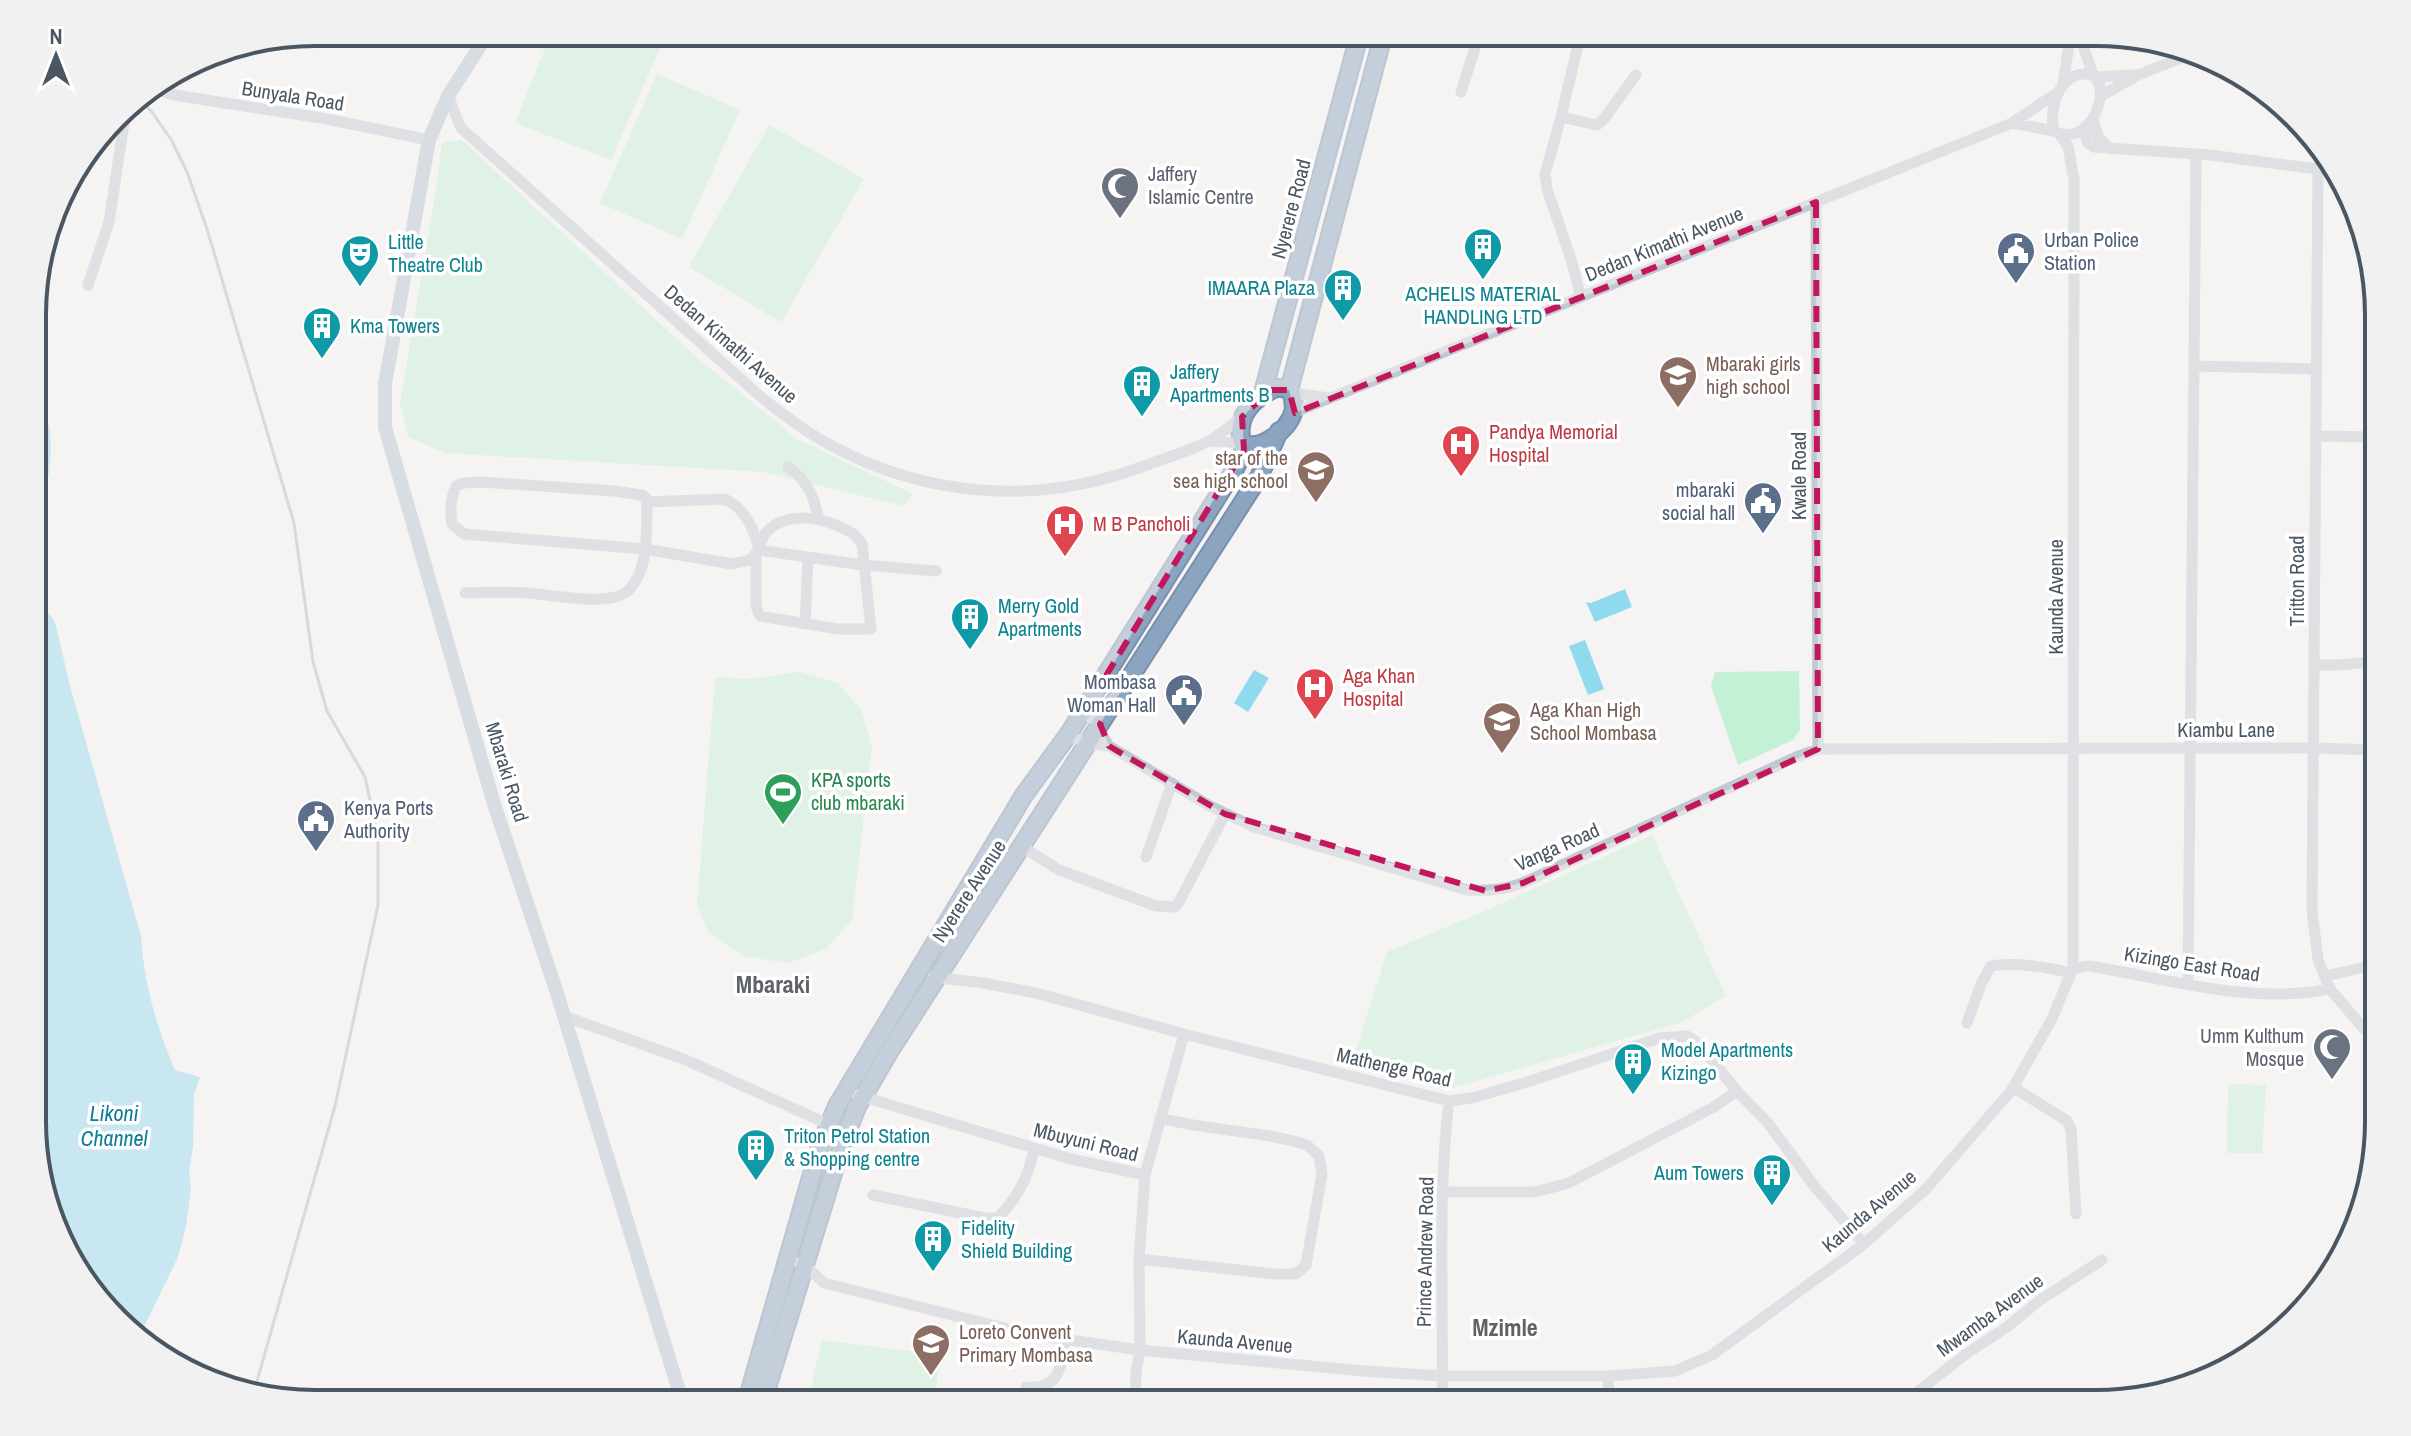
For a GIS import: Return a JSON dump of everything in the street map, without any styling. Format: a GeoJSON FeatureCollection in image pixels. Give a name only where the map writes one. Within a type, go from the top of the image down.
{"type":"FeatureCollection","features":[{"type":"Feature","properties":{"kind":"highway","name":"Nyerere Road"},"geometry":{"type":"LineString","coordinates":[[1262,396],[1356,46]]}},
{"type":"Feature","properties":{"kind":"highway"},"geometry":{"type":"LineString","coordinates":[[1291,392],[1276,388],[1262,396],[1242,417],[1240,427],[1244,444],[1258,446],[1271,438],[1293,413],[1291,392],[1380,46]]}},
{"type":"Feature","properties":{"kind":"highway"},"geometry":{"type":"LineString","coordinates":[[1325,160],[1348,167]]}},
{"type":"Feature","properties":{"kind":"highway"},"geometry":{"type":"LineString","coordinates":[[1318,187],[1341,194]]}},
{"type":"Feature","properties":{"kind":"highway","name":"Nyerere Avenue"},"geometry":{"type":"LineString","coordinates":[[766,1390],[840,1151],[863,1097],[1086,743],[1259,477],[1279,431]]}},
{"type":"Feature","properties":{"kind":"highway","name":"Nyerere Avenue"},"geometry":{"type":"LineString","coordinates":[[750,1390],[828,1124],[1024,795],[1083,712],[1235,469],[1244,444]]}},
{"type":"Feature","properties":{"kind":"highway"},"geometry":{"type":"LineString","coordinates":[[1177,562],[1197,572]]}},
{"type":"Feature","properties":{"kind":"highway"},"geometry":{"type":"LineString","coordinates":[[1107,674],[1125,685]]}},
{"type":"Feature","properties":{"kind":"highway"},"geometry":{"type":"LineString","coordinates":[[952,955],[1024,795]]}},
{"type":"Feature","properties":{"kind":"highway"},"geometry":{"type":"LineString","coordinates":[[820,1146],[840,1151]]}},
{"type":"Feature","properties":{"kind":"main road","name":"Mbaraki Road"},"geometry":{"type":"LineString","coordinates":[[480,46],[448,96],[431,136],[385,384],[385,427],[494,804],[564,1016],[679,1390]]}},
{"type":"Feature","properties":{"kind":"street"},"geometry":{"type":"LineString","coordinates":[[1461,92],[1476,46]]}},
{"type":"Feature","properties":{"kind":"street"},"geometry":{"type":"LineString","coordinates":[[1575,46],[1561,117],[1545,174],[1581,297]]}},
{"type":"Feature","properties":{"kind":"street"},"geometry":{"type":"LineString","coordinates":[[2068,46],[2061,88],[2051,115],[2057,133],[2068,146],[2074,180]]}},
{"type":"Feature","properties":{"kind":"street"},"geometry":{"type":"LineString","coordinates":[[2074,180],[2087,126],[2101,96],[2101,85],[2083,46]]}},
{"type":"Feature","properties":{"kind":"street"},"geometry":{"type":"LineString","coordinates":[[2101,96],[2138,75],[2178,59]]}},
{"type":"Feature","properties":{"kind":"street"},"geometry":{"type":"LineString","coordinates":[[2061,88],[2081,74],[2138,75]]}},
{"type":"Feature","properties":{"kind":"street"},"geometry":{"type":"LineString","coordinates":[[1561,117],[1597,125],[1636,75]]}},
{"type":"Feature","properties":{"kind":"street","name":"Dedan Kimathi Avenue"},"geometry":{"type":"LineString","coordinates":[[1293,413],[2012,123],[2061,88]]}},
{"type":"Feature","properties":{"kind":"street","name":"Bunyala Road"},"geometry":{"type":"LineString","coordinates":[[165,92],[431,136]]}},
{"type":"Feature","properties":{"kind":"street","name":"Dedan Kimathi Avenue"},"geometry":{"type":"LineString","coordinates":[[448,96],[461,128],[762,398],[815,436],[852,456],[924,480],[973,489],[1020,492],[1098,482],[1210,441]]}},
{"type":"Feature","properties":{"kind":"street"},"geometry":{"type":"LineString","coordinates":[[2012,123],[2070,135],[2087,126]]}},
{"type":"Feature","properties":{"kind":"street"},"geometry":{"type":"LineString","coordinates":[[2087,126],[2110,149],[2210,155],[2322,170]]}},
{"type":"Feature","properties":{"kind":"street"},"geometry":{"type":"LineString","coordinates":[[88,285],[109,222],[123,128]]}},
{"type":"Feature","properties":{"kind":"street"},"geometry":{"type":"LineString","coordinates":[[431,136],[445,128],[461,128]]}},
{"type":"Feature","properties":{"kind":"street"},"geometry":{"type":"LineString","coordinates":[[2188,984],[2196,156]]}},
{"type":"Feature","properties":{"kind":"street","name":"Tritton Road"},"geometry":{"type":"LineString","coordinates":[[2318,169],[2313,929],[2318,960],[2330,989]]}},
{"type":"Feature","properties":{"kind":"street","name":"Kaunda Avenue"},"geometry":{"type":"LineString","coordinates":[[797,1290],[824,1283],[1028,1334],[1140,1350],[1442,1376],[1608,1376],[1675,1371],[1702,1360],[1864,1244],[1925,1190],[2013,1087],[2052,1019],[2072,970],[2074,180]]}},
{"type":"Feature","properties":{"kind":"street","name":"Kwale Road"},"geometry":{"type":"LineString","coordinates":[[1816,202],[1818,749]]}},
{"type":"Feature","properties":{"kind":"street"},"geometry":{"type":"LineString","coordinates":[[2194,366],[2317,369]]}},
{"type":"Feature","properties":{"kind":"street","name":"Dedan Kimathi Avenue"},"geometry":{"type":"LineString","coordinates":[[1291,392],[1330,398]]}},
{"type":"Feature","properties":{"kind":"street"},"geometry":{"type":"LineString","coordinates":[[1210,441],[1242,417]]}},
{"type":"Feature","properties":{"kind":"street"},"geometry":{"type":"LineString","coordinates":[[2316,436],[2364,437]]}},
{"type":"Feature","properties":{"kind":"street"},"geometry":{"type":"LineString","coordinates":[[1210,441],[1244,444]]}},
{"type":"Feature","properties":{"kind":"street"},"geometry":{"type":"LineString","coordinates":[[788,467],[804,480],[815,500],[818,519]]}},
{"type":"Feature","properties":{"kind":"street"},"geometry":{"type":"LineString","coordinates":[[465,593],[613,598],[623,595],[630,589],[640,570],[645,549],[647,502],[642,495],[614,491],[463,483],[456,486],[454,491],[452,524],[464,534],[645,549],[732,564],[745,562],[758,551],[767,530],[785,521],[818,519],[858,537],[862,544],[871,629],[838,629],[760,616],[756,612],[758,551],[748,521],[731,501],[647,502]]}},
{"type":"Feature","properties":{"kind":"street"},"geometry":{"type":"LineString","coordinates":[[758,551],[936,571]]}},
{"type":"Feature","properties":{"kind":"street"},"geometry":{"type":"LineString","coordinates":[[805,624],[808,558]]}},
{"type":"Feature","properties":{"kind":"street"},"geometry":{"type":"LineString","coordinates":[[2314,665],[2364,662]]}},
{"type":"Feature","properties":{"kind":"street"},"geometry":{"type":"LineString","coordinates":[[1083,712],[1100,724],[1100,732],[1109,746]]}},
{"type":"Feature","properties":{"kind":"street","name":"Vanga Road"},"geometry":{"type":"LineString","coordinates":[[1068,735],[1086,743],[1109,746],[1225,814],[1254,827],[1467,890],[1486,891],[1523,883],[1818,749],[2074,748]]}},
{"type":"Feature","properties":{"kind":"street","name":"Kiambu Lane"},"geometry":{"type":"LineString","coordinates":[[2074,748],[2364,750]]}},
{"type":"Feature","properties":{"kind":"street"},"geometry":{"type":"LineString","coordinates":[[1146,857],[1172,783]]}},
{"type":"Feature","properties":{"kind":"street"},"geometry":{"type":"LineString","coordinates":[[1021,846],[1059,870],[1156,906],[1175,907],[1225,814]]}},
{"type":"Feature","properties":{"kind":"street","name":"Kizingo East Road"},"geometry":{"type":"LineString","coordinates":[[1967,1023],[1991,966],[2006,964],[2072,970],[2089,966],[2235,994],[2307,994],[2330,989]]}},
{"type":"Feature","properties":{"kind":"street"},"geometry":{"type":"LineString","coordinates":[[2326,976],[2364,967]]}},
{"type":"Feature","properties":{"kind":"street","name":"Mathenge Road"},"geometry":{"type":"LineString","coordinates":[[916,975],[1036,993],[1449,1101],[1472,1098],[1524,1083],[1669,1036],[1687,1036],[1698,1043],[1768,1123],[1815,1187],[1864,1244]]}},
{"type":"Feature","properties":{"kind":"street"},"geometry":{"type":"LineString","coordinates":[[2330,989],[2364,1029]]}},
{"type":"Feature","properties":{"kind":"street"},"geometry":{"type":"LineString","coordinates":[[564,1016],[686,1060],[828,1124]]}},
{"type":"Feature","properties":{"kind":"street"},"geometry":{"type":"LineString","coordinates":[[1145,1175],[1184,1034]]}},
{"type":"Feature","properties":{"kind":"street"},"geometry":{"type":"LineString","coordinates":[[2013,1087],[2067,1121],[2071,1129],[2076,1214]]}},
{"type":"Feature","properties":{"kind":"street","name":"Mbuyuni Road"},"geometry":{"type":"LineString","coordinates":[[846,1090],[1034,1149],[1145,1175],[1139,1259],[1140,1350],[1135,1390]]}},
{"type":"Feature","properties":{"kind":"street"},"geometry":{"type":"LineString","coordinates":[[1444,1192],[1535,1192],[1569,1183],[1714,1107],[1737,1091]]}},
{"type":"Feature","properties":{"kind":"street","name":"Prince Andrew Road"},"geometry":{"type":"LineString","coordinates":[[1442,1389],[1441,1268],[1445,1129],[1449,1101]]}},
{"type":"Feature","properties":{"kind":"street"},"geometry":{"type":"LineString","coordinates":[[1139,1259],[1296,1274],[1306,1265],[1322,1174],[1319,1156],[1307,1145],[1160,1118]]}},
{"type":"Feature","properties":{"kind":"street"},"geometry":{"type":"LineString","coordinates":[[873,1195],[997,1218],[1017,1194],[1031,1166],[1034,1149]]}},
{"type":"Feature","properties":{"kind":"street"},"geometry":{"type":"LineString","coordinates":[[787,1259],[805,1265]]}},
{"type":"Feature","properties":{"kind":"street","name":"Mwamba Avenue"},"geometry":{"type":"LineString","coordinates":[[1921,1389],[2040,1300],[2102,1260]]}},
{"type":"Feature","properties":{"kind":"street","name":"Kaunda Avenue"},"geometry":{"type":"LineString","coordinates":[[805,1265],[824,1283]]}},
{"type":"Feature","properties":{"kind":"street"},"geometry":{"type":"LineString","coordinates":[[780,1284],[797,1290]]}},
{"type":"Feature","properties":{"kind":"street"},"geometry":{"type":"LineString","coordinates":[[1026,1387],[1042,1388],[1053,1380],[1062,1359],[1065,1339]]}},
{"type":"Feature","properties":{"kind":"street"},"geometry":{"type":"LineString","coordinates":[[1608,1376],[1609,1389]]}},
{"type":"Feature","properties":{"kind":"highlighted area"},"geometry":{"type":"Polygon","coordinates":[[[1816,202],[1818,749],[1523,883],[1486,891],[1225,814],[1109,746],[1100,724],[1125,685],[1107,674],[1244,450],[1242,417],[1270,390],[1289,390],[1295,413],[1816,202]]]}},
{"type":"Feature","properties":{"kind":"green space"},"geometry":{"type":"Polygon","coordinates":[[[546,46],[661,46],[611,160],[515,123],[546,46]]]}},
{"type":"Feature","properties":{"kind":"green space"},"geometry":{"type":"Polygon","coordinates":[[[657,74],[740,110],[682,239],[600,203],[657,74]]]}},
{"type":"Feature","properties":{"kind":"green space"},"geometry":{"type":"Polygon","coordinates":[[[769,125],[864,179],[781,322],[689,267],[769,125]]]}},
{"type":"Feature","properties":{"kind":"green space"},"geometry":{"type":"Polygon","coordinates":[[[462,140],[695,356],[797,439],[913,494],[904,506],[763,472],[445,453],[408,437],[400,403],[442,142],[462,140]]]}},
{"type":"Feature","properties":{"kind":"green space"},"geometry":{"type":"Polygon","coordinates":[[[1799,671],[1800,730],[1793,740],[1738,765],[1711,686],[1715,672],[1799,671]]]}},
{"type":"Feature","properties":{"kind":"green space","name":"KPA sports club mbaraki"},"geometry":{"type":"Polygon","coordinates":[[[800,672],[838,683],[861,710],[872,746],[852,920],[826,949],[788,963],[743,956],[708,932],[697,906],[715,677],[749,679],[800,672]]]}},
{"type":"Feature","properties":{"kind":"green space"},"geometry":{"type":"Polygon","coordinates":[[[1652,835],[1726,996],[1682,1022],[1452,1088],[1352,1063],[1387,952],[1652,835]]]}},
{"type":"Feature","properties":{"kind":"green space"},"geometry":{"type":"Polygon","coordinates":[[[2228,1084],[2266,1085],[2262,1153],[2227,1153],[2228,1084]]]}},
{"type":"Feature","properties":{"kind":"green space"},"geometry":{"type":"Polygon","coordinates":[[[822,1340],[940,1355],[936,1390],[810,1390],[822,1340]]]}},
{"type":"Feature","properties":{"kind":"water"},"geometry":{"type":"Polygon","coordinates":[[[46,415],[51,450],[46,487],[46,415]]]}},
{"type":"Feature","properties":{"kind":"water"},"geometry":{"type":"Polygon","coordinates":[[[1625,589],[1632,607],[1595,622],[1586,602],[1591,603],[1625,589]]]}},
{"type":"Feature","properties":{"kind":"water","name":"Likoni Channel"},"geometry":{"type":"Polygon","coordinates":[[[46,612],[56,626],[141,936],[148,987],[162,1037],[175,1070],[200,1077],[194,1094],[189,1172],[191,1189],[178,1257],[144,1328],[91,1271],[66,1224],[55,1191],[48,1156],[46,1121],[46,612]]]}},
{"type":"Feature","properties":{"kind":"water"},"geometry":{"type":"Polygon","coordinates":[[[1585,640],[1604,689],[1588,695],[1569,646],[1585,640]]]}},
{"type":"Feature","properties":{"kind":"water"},"geometry":{"type":"Polygon","coordinates":[[[1254,670],[1269,678],[1248,712],[1234,703],[1254,670]]]}},
{"type":"Feature","properties":{"kind":"railway"},"geometry":{"type":"LineString","coordinates":[[146,106],[172,141],[187,172],[207,229],[294,523],[313,662],[327,711],[365,777],[378,838],[378,905],[335,1106],[256,1383]]}},
{"type":"Feature","properties":{"kind":"place","name":"Jaffery Islamic Centre"},"geometry":{"type":"Point","coordinates":[1120,220]}},
{"type":"Feature","properties":{"kind":"place","name":"ACHELIS MATERIAL HANDLING LTD"},"geometry":{"type":"Point","coordinates":[1483,281]}},
{"type":"Feature","properties":{"kind":"place","name":"Urban Police Station"},"geometry":{"type":"Point","coordinates":[2016,285]}},
{"type":"Feature","properties":{"kind":"place","name":"Little Theatre Club"},"geometry":{"type":"Point","coordinates":[360,288]}},
{"type":"Feature","properties":{"kind":"place","name":"IMAARA Plaza"},"geometry":{"type":"Point","coordinates":[1343,322]}},
{"type":"Feature","properties":{"kind":"place","name":"Kma Towers"},"geometry":{"type":"Point","coordinates":[322,360]}},
{"type":"Feature","properties":{"kind":"place","name":"Mbaraki girls high school"},"geometry":{"type":"Point","coordinates":[1678,409]}},
{"type":"Feature","properties":{"kind":"place","name":"Jaffery Apartments B"},"geometry":{"type":"Point","coordinates":[1142,418]}},
{"type":"Feature","properties":{"kind":"place","name":"Pandya Memorial Hospital"},"geometry":{"type":"Point","coordinates":[1461,478]}},
{"type":"Feature","properties":{"kind":"place","name":"star of the sea high school"},"geometry":{"type":"Point","coordinates":[1316,504]}},
{"type":"Feature","properties":{"kind":"place","name":"mbaraki social hall"},"geometry":{"type":"Point","coordinates":[1763,535]}},
{"type":"Feature","properties":{"kind":"place","name":"M B Pancholi"},"geometry":{"type":"Point","coordinates":[1065,558]}},
{"type":"Feature","properties":{"kind":"place","name":"Merry Gold Apartments"},"geometry":{"type":"Point","coordinates":[970,651]}},
{"type":"Feature","properties":{"kind":"place","name":"Aga Khan Hospital"},"geometry":{"type":"Point","coordinates":[1315,721]}},
{"type":"Feature","properties":{"kind":"place","name":"Mombasa Woman Hall"},"geometry":{"type":"Point","coordinates":[1184,727]}},
{"type":"Feature","properties":{"kind":"place","name":"Aga Khan High School Mombasa"},"geometry":{"type":"Point","coordinates":[1502,755]}},
{"type":"Feature","properties":{"kind":"place","name":"KPA sports club mbaraki"},"geometry":{"type":"Point","coordinates":[783,826]}},
{"type":"Feature","properties":{"kind":"place","name":"Kenya Ports Authority"},"geometry":{"type":"Point","coordinates":[316,853]}},
{"type":"Feature","properties":{"kind":"place","name":"Umm Kulthum Mosque"},"geometry":{"type":"Point","coordinates":[2332,1081]}},
{"type":"Feature","properties":{"kind":"place","name":"Model Apartments Kizingo"},"geometry":{"type":"Point","coordinates":[1633,1096]}},
{"type":"Feature","properties":{"kind":"place","name":"Triton Petrol Station & Shopping centre"},"geometry":{"type":"Point","coordinates":[756,1182]}},
{"type":"Feature","properties":{"kind":"place","name":"Aum Towers"},"geometry":{"type":"Point","coordinates":[1772,1207]}},
{"type":"Feature","properties":{"kind":"place","name":"Fidelity Shield Building"},"geometry":{"type":"Point","coordinates":[933,1273]}},
{"type":"Feature","properties":{"kind":"place","name":"Loreto Convent Primary Mombasa"},"geometry":{"type":"Point","coordinates":[931,1377]}},
{"type":"Feature","properties":{"kind":"district","name":"Mbaraki"},"geometry":{"type":"Point","coordinates":[773,985]}},
{"type":"Feature","properties":{"kind":"district","name":"Mzimle"},"geometry":{"type":"Point","coordinates":[1505,1328]}}]}
